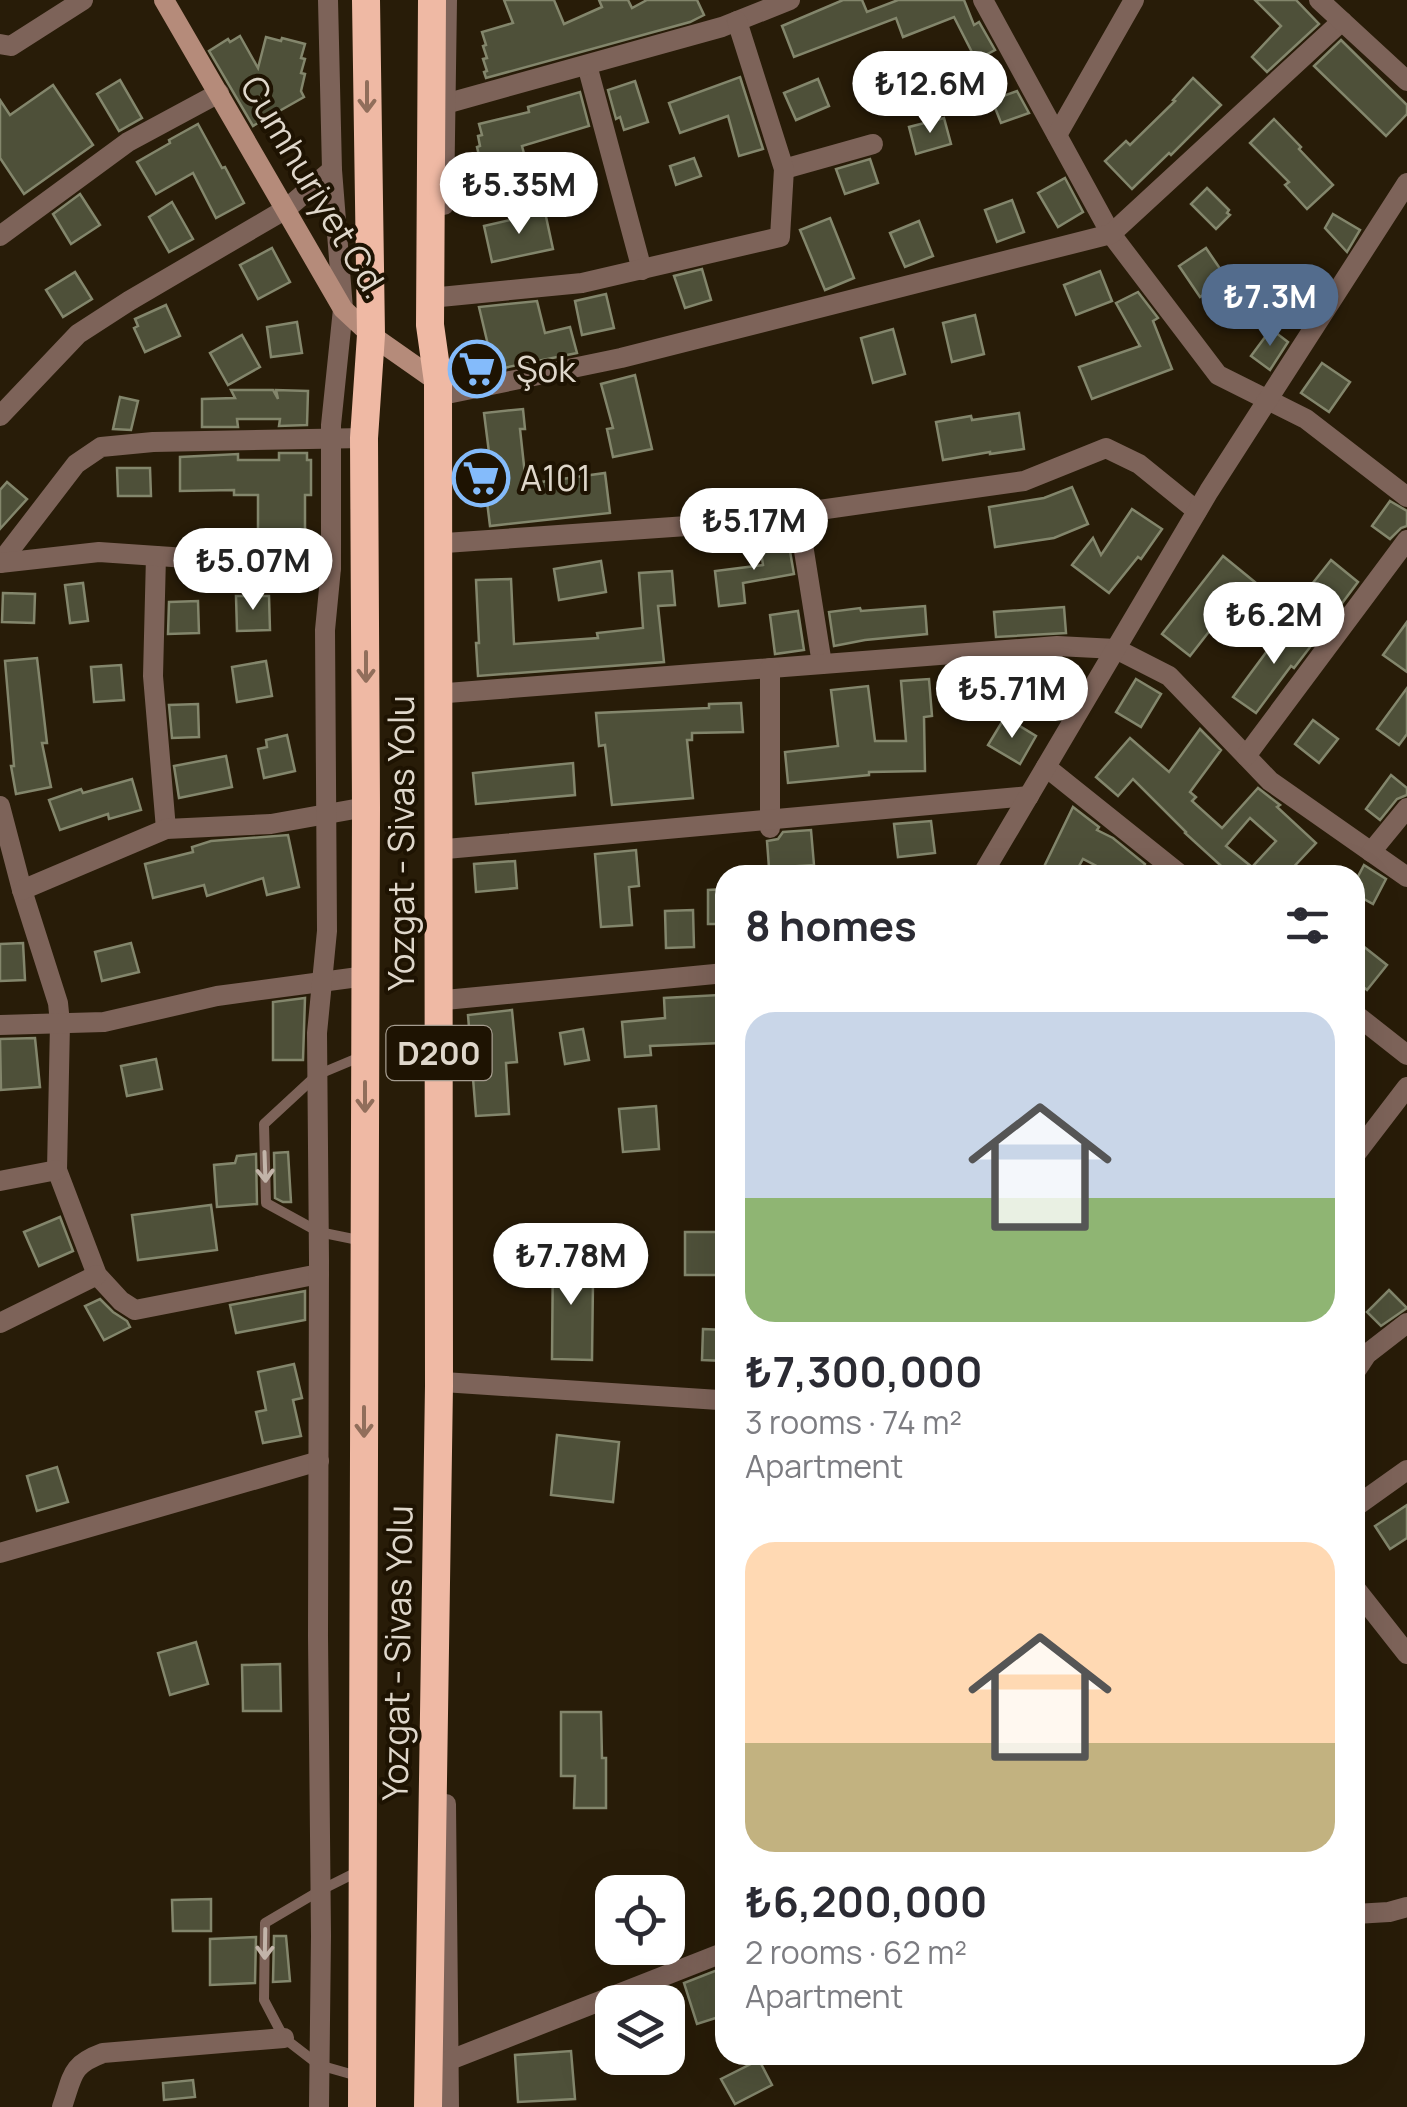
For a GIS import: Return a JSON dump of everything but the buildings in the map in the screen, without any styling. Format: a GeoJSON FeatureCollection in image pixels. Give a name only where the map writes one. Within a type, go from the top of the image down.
{"type":"FeatureCollection","features":[{"type":"Feature","properties":{"kind":"highway","name":"Yozgat - Sivas Yolu"},"geometry":{"type":"LineString","coordinates":[[362,2107],[364,438],[370,335],[366,0]]}},
{"type":"Feature","properties":{"kind":"highway","name":"Yozgat - Sivas Yolu"},"geometry":{"type":"LineString","coordinates":[[428,2107],[439,1386],[440,388],[430,325],[437,297],[432,0]]}},
{"type":"Feature","properties":{"kind":"main road","name":"Cumhuriyet Cd."},"geometry":{"type":"LineString","coordinates":[[164,0],[344,309],[370,335],[440,388]]}},
{"type":"Feature","properties":{"kind":"street"},"geometry":{"type":"LineString","coordinates":[[0,44],[11,46],[84,0]]}},
{"type":"Feature","properties":{"kind":"street"},"geometry":{"type":"LineString","coordinates":[[319,2107],[317,1034],[326,931],[330,439],[344,309],[332,170],[328,0]]}},
{"type":"Feature","properties":{"kind":"street"},"geometry":{"type":"LineString","coordinates":[[446,0],[437,297],[582,283],[780,237],[784,170],[736,21]]}},
{"type":"Feature","properties":{"kind":"street"},"geometry":{"type":"LineString","coordinates":[[445,104],[736,21],[790,0]]}},
{"type":"Feature","properties":{"kind":"street"},"geometry":{"type":"LineString","coordinates":[[984,0],[1111,234],[1218,375],[1306,419],[1407,497]]}},
{"type":"Feature","properties":{"kind":"street"},"geometry":{"type":"LineString","coordinates":[[1057,135],[1134,0]]}},
{"type":"Feature","properties":{"kind":"street"},"geometry":{"type":"LineString","coordinates":[[1319,0],[1407,81]]}},
{"type":"Feature","properties":{"kind":"street"},"geometry":{"type":"LineString","coordinates":[[449,2107],[442,1572],[447,693],[440,388],[621,358],[1111,234],[1342,21]]}},
{"type":"Feature","properties":{"kind":"street"},"geometry":{"type":"LineString","coordinates":[[586,65],[642,270]]}},
{"type":"Feature","properties":{"kind":"street"},"geometry":{"type":"LineString","coordinates":[[0,236],[128,142],[219,93]]}},
{"type":"Feature","properties":{"kind":"street"},"geometry":{"type":"LineString","coordinates":[[784,170],[873,144]]}},
{"type":"Feature","properties":{"kind":"street"},"geometry":{"type":"LineString","coordinates":[[0,416],[78,334],[286,209],[332,170]]}},
{"type":"Feature","properties":{"kind":"street"},"geometry":{"type":"LineString","coordinates":[[988,865],[1198,511],[1407,183]]}},
{"type":"Feature","properties":{"kind":"street"},"geometry":{"type":"LineString","coordinates":[[331,568],[99,552],[0,564],[76,464],[100,446],[364,438]]}},
{"type":"Feature","properties":{"kind":"street"},"geometry":{"type":"LineString","coordinates":[[444,542],[730,523],[1024,481],[1106,448],[1139,464],[1198,511]]}},
{"type":"Feature","properties":{"kind":"street"},"geometry":{"type":"LineString","coordinates":[[798,513],[822,664]]}},
{"type":"Feature","properties":{"kind":"street"},"geometry":{"type":"LineString","coordinates":[[1246,756],[1407,540]]}},
{"type":"Feature","properties":{"kind":"street"},"geometry":{"type":"LineString","coordinates":[[156,556],[153,676],[166,829]]}},
{"type":"Feature","properties":{"kind":"street"},"geometry":{"type":"LineString","coordinates":[[447,693],[1057,646],[1116,649],[1168,676],[1270,782],[1407,877]]}},
{"type":"Feature","properties":{"kind":"street"},"geometry":{"type":"LineString","coordinates":[[770,668],[770,824]]}},
{"type":"Feature","properties":{"kind":"street"},"geometry":{"type":"LineString","coordinates":[[1046,767],[1168,865]]}},
{"type":"Feature","properties":{"kind":"street"},"geometry":{"type":"LineString","coordinates":[[446,849],[770,824],[1029,796]]}},
{"type":"Feature","properties":{"kind":"street"},"geometry":{"type":"LineString","coordinates":[[0,806],[58,1003],[57,1170],[97,1275],[135,1310],[319,1274]]}},
{"type":"Feature","properties":{"kind":"street"},"geometry":{"type":"LineString","coordinates":[[22,890],[166,829],[270,824],[366,807]]}},
{"type":"Feature","properties":{"kind":"street"},"geometry":{"type":"LineString","coordinates":[[1371,852],[1407,808]]}},
{"type":"Feature","properties":{"kind":"street"},"geometry":{"type":"LineString","coordinates":[[445,1000],[715,974]]}},
{"type":"Feature","properties":{"kind":"street"},"geometry":{"type":"LineString","coordinates":[[0,1025],[104,1022],[217,996],[366,976]]}},
{"type":"Feature","properties":{"kind":"street"},"geometry":{"type":"LineString","coordinates":[[1365,1022],[1407,1055]]}},
{"type":"Feature","properties":{"kind":"street"},"geometry":{"type":"LineString","coordinates":[[1365,1142],[1407,1087]]}},
{"type":"Feature","properties":{"kind":"street"},"geometry":{"type":"LineString","coordinates":[[0,1181],[57,1170]]}},
{"type":"Feature","properties":{"kind":"street"},"geometry":{"type":"LineString","coordinates":[[0,1323],[97,1275]]}},
{"type":"Feature","properties":{"kind":"street"},"geometry":{"type":"LineString","coordinates":[[1365,1343],[1407,1323]]}},
{"type":"Feature","properties":{"kind":"street"},"geometry":{"type":"LineString","coordinates":[[443,1382],[715,1400]]}},
{"type":"Feature","properties":{"kind":"street"},"geometry":{"type":"LineString","coordinates":[[0,1553],[319,1460]]}},
{"type":"Feature","properties":{"kind":"street"},"geometry":{"type":"LineString","coordinates":[[1365,1499],[1407,1470]]}},
{"type":"Feature","properties":{"kind":"street"},"geometry":{"type":"LineString","coordinates":[[1365,1601],[1407,1654]]}},
{"type":"Feature","properties":{"kind":"street"},"geometry":{"type":"LineString","coordinates":[[1365,1913],[1407,1907]]}},
{"type":"Feature","properties":{"kind":"street"},"geometry":{"type":"LineString","coordinates":[[450,2060],[715,1956]]}},
{"type":"Feature","properties":{"kind":"street"},"geometry":{"type":"LineString","coordinates":[[62,2107],[73,2074],[82,2061],[102,2053],[284,2038]]}},
{"type":"Feature","properties":{"kind":"lane"},"geometry":{"type":"LineString","coordinates":[[365,1241],[319,1232],[266,1202],[264,1124],[318,1075],[366,1055]]}},
{"type":"Feature","properties":{"kind":"lane"},"geometry":{"type":"LineString","coordinates":[[362,1869],[265,1922],[264,2000],[284,2038],[320,2065],[362,2077]]}},
{"type":"Feature","properties":{"kind":"place","name":"Şok"},"geometry":{"type":"Point","coordinates":[477,369]}},
{"type":"Feature","properties":{"kind":"place","name":"A101"},"geometry":{"type":"Point","coordinates":[481,478]}}]}
